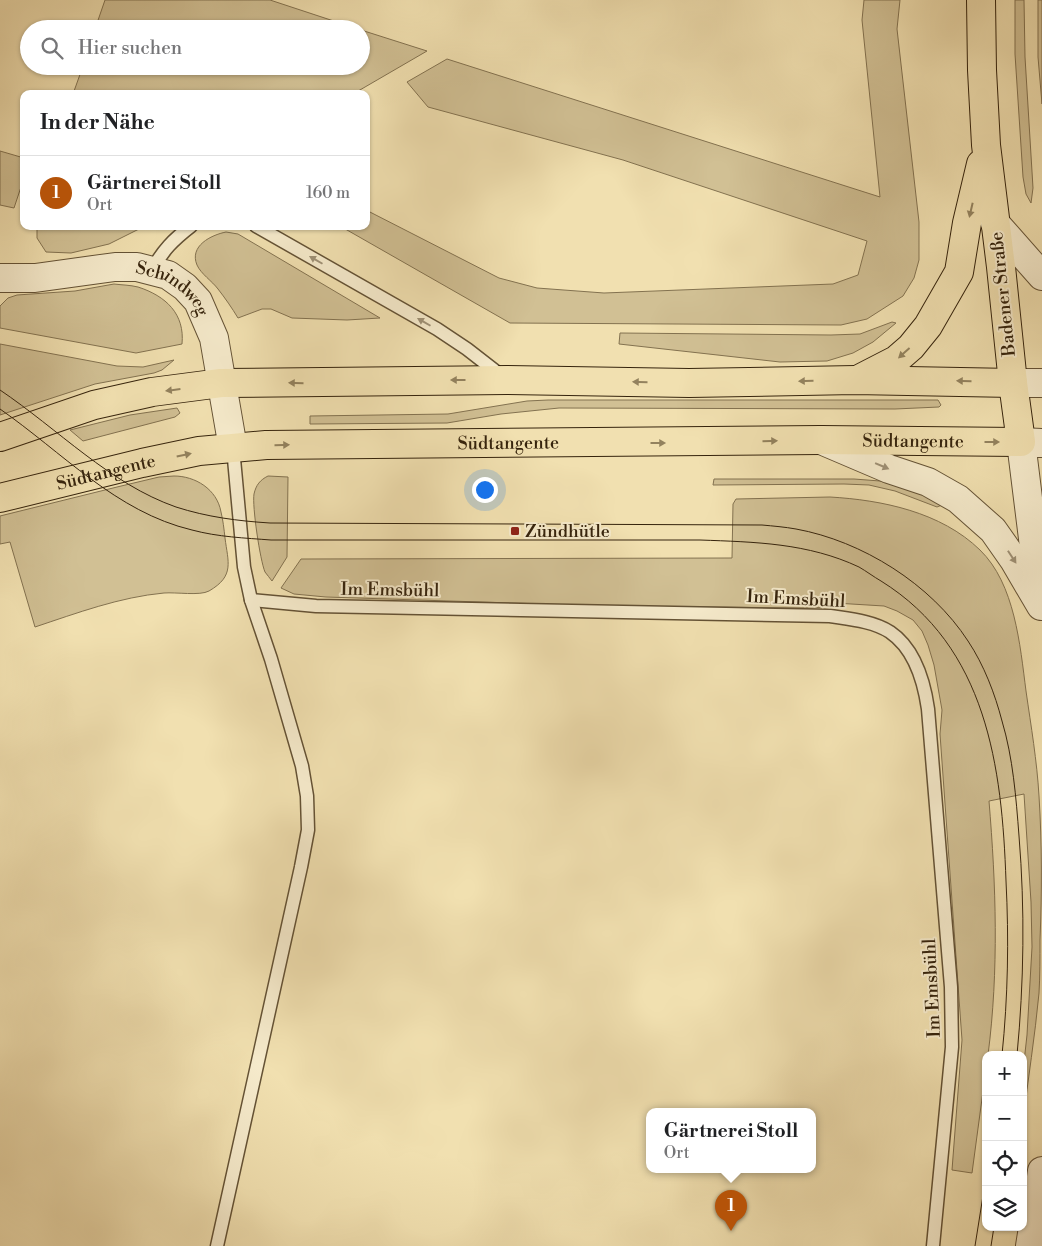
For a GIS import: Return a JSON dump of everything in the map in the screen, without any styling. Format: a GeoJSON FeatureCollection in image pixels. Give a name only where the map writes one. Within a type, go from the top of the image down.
{"type":"FeatureCollection","features":[{"type":"Feature","properties":{"kind":"main road","name":"Badener Straße"},"geometry":{"type":"LineString","coordinates":[[981,0],[986,145],[1013,383],[1031,443]]}},
{"type":"Feature","properties":{"kind":"main road","name":"Badener Straße"},"geometry":{"type":"LineString","coordinates":[[855,380],[896,360],[911,347],[928,326],[959,272],[967,223],[986,145]]}},
{"type":"Feature","properties":{"kind":"main road"},"geometry":{"type":"LineString","coordinates":[[0,437],[94,404],[152,392],[221,383],[507,380],[689,383],[855,380],[1013,383]]}},
{"type":"Feature","properties":{"kind":"main road","name":"Südtangente"},"geometry":{"type":"LineString","coordinates":[[0,498],[199,451],[266,445],[821,440],[1031,443]]}},
{"type":"Feature","properties":{"kind":"street"},"geometry":{"type":"LineString","coordinates":[[996,223],[1042,276]]}},
{"type":"Feature","properties":{"kind":"street","name":"Schindweg"},"geometry":{"type":"LineString","coordinates":[[0,278],[35,278],[137,267],[168,275],[185,287],[198,301],[214,338],[233,448]]}},
{"type":"Feature","properties":{"kind":"street"},"geometry":{"type":"LineString","coordinates":[[1013,383],[1042,383]]}},
{"type":"Feature","properties":{"kind":"street"},"geometry":{"type":"LineString","coordinates":[[821,440],[889,469],[928,482],[958,499],[993,530],[1014,560],[1042,610]]}},
{"type":"Feature","properties":{"kind":"street"},"geometry":{"type":"LineString","coordinates":[[1031,443],[1042,610]]}},
{"type":"Feature","properties":{"kind":"street"},"geometry":{"type":"LineString","coordinates":[[1030,1246],[1042,1171]]}},
{"type":"Feature","properties":{"kind":"lane"},"geometry":{"type":"LineString","coordinates":[[152,270],[162,252],[186,230]]}},
{"type":"Feature","properties":{"kind":"lane"},"geometry":{"type":"LineString","coordinates":[[263,230],[437,329],[467,349],[507,380]]}},
{"type":"Feature","properties":{"kind":"lane"},"geometry":{"type":"LineString","coordinates":[[217,1246],[308,830],[307,796],[302,766],[271,659],[251,600],[244,567],[233,448]]}},
{"type":"Feature","properties":{"kind":"lane","name":"Im Emsbühl"},"geometry":{"type":"LineString","coordinates":[[251,600],[316,606],[830,616],[854,620],[890,632],[907,648],[918,667],[928,709],[951,987],[952,1047],[933,1246]]}},
{"type":"Feature","properties":{"kind":"shaded area"},"geometry":{"type":"Polygon","coordinates":[[[105,0],[270,0],[331,20],[98,20],[105,0]]]}},
{"type":"Feature","properties":{"kind":"shaded area"},"geometry":{"type":"Polygon","coordinates":[[[864,0],[900,0],[897,29],[919,222],[919,260],[914,278],[903,296],[867,319],[841,325],[510,323],[347,230],[370,230],[370,212],[499,278],[537,288],[604,293],[833,284],[858,275],[867,241],[623,160],[428,107],[407,82],[447,59],[880,197],[862,20],[864,0]]]}},
{"type":"Feature","properties":{"kind":"shaded area"},"geometry":{"type":"Polygon","coordinates":[[[1015,0],[1024,0],[1025,57],[1033,188],[1031,203],[1026,194],[1023,177],[1015,54],[1015,0]]]}},
{"type":"Feature","properties":{"kind":"shaded area"},"geometry":{"type":"Polygon","coordinates":[[[1038,0],[1042,0],[1042,104],[1038,57],[1038,0]]]}},
{"type":"Feature","properties":{"kind":"shaded area"},"geometry":{"type":"Polygon","coordinates":[[[370,33],[427,51],[360,90],[74,90],[80,75],[370,75],[370,33]]]}},
{"type":"Feature","properties":{"kind":"shaded area"},"geometry":{"type":"Polygon","coordinates":[[[0,151],[20,157],[20,190],[14,208],[0,205],[0,151]]]}},
{"type":"Feature","properties":{"kind":"shaded area"},"geometry":{"type":"Polygon","coordinates":[[[37,230],[137,230],[109,244],[71,253],[46,252],[37,238],[37,230]]]}},
{"type":"Feature","properties":{"kind":"shaded area"},"geometry":{"type":"Polygon","coordinates":[[[226,232],[238,234],[380,318],[347,320],[292,318],[271,309],[262,309],[238,318],[218,289],[199,268],[195,258],[196,252],[203,242],[226,232]]]}},
{"type":"Feature","properties":{"kind":"shaded area"},"geometry":{"type":"Polygon","coordinates":[[[114,284],[138,287],[157,295],[165,301],[177,315],[182,333],[182,344],[136,353],[0,328],[0,306],[8,298],[17,295],[75,291],[114,284]]]}},
{"type":"Feature","properties":{"kind":"shaded area"},"geometry":{"type":"Polygon","coordinates":[[[892,322],[896,323],[873,342],[853,353],[827,361],[780,362],[619,344],[620,333],[860,334],[892,322]]]}},
{"type":"Feature","properties":{"kind":"shaded area"},"geometry":{"type":"Polygon","coordinates":[[[0,344],[117,366],[143,367],[174,360],[162,370],[154,373],[95,384],[0,415],[0,344]]]}},
{"type":"Feature","properties":{"kind":"shaded area"},"geometry":{"type":"Polygon","coordinates":[[[938,400],[941,405],[939,407],[895,409],[559,408],[501,414],[447,423],[310,424],[310,416],[448,414],[527,401],[938,400]]]}},
{"type":"Feature","properties":{"kind":"shaded area"},"geometry":{"type":"Polygon","coordinates":[[[177,408],[180,413],[175,417],[83,441],[70,430],[130,415],[177,408]]]}},
{"type":"Feature","properties":{"kind":"shaded area"},"geometry":{"type":"Polygon","coordinates":[[[268,476],[288,477],[287,557],[272,581],[265,572],[261,556],[255,521],[254,500],[257,485],[268,476]]]}},
{"type":"Feature","properties":{"kind":"shaded area"},"geometry":{"type":"Polygon","coordinates":[[[159,477],[190,478],[204,485],[219,504],[228,561],[228,568],[223,580],[205,592],[194,594],[164,593],[131,598],[99,606],[35,627],[10,542],[0,544],[0,516],[159,477]]]}},
{"type":"Feature","properties":{"kind":"shaded area"},"geometry":{"type":"Polygon","coordinates":[[[714,479],[854,479],[880,481],[921,493],[942,505],[937,507],[895,491],[869,485],[713,485],[714,479]]]}},
{"type":"Feature","properties":{"kind":"shaded area"},"geometry":{"type":"Polygon","coordinates":[[[830,497],[870,501],[910,510],[947,526],[980,550],[992,564],[1008,597],[1018,635],[1037,770],[1041,832],[1039,993],[1027,1091],[1027,1051],[1025,1051],[1032,947],[1024,794],[989,801],[995,896],[994,991],[988,1051],[982,1051],[982,1099],[972,1173],[952,1170],[962,1040],[940,734],[942,710],[934,665],[928,645],[922,631],[913,620],[884,606],[835,603],[832,607],[810,608],[604,606],[326,597],[294,594],[281,588],[301,559],[732,558],[733,504],[736,499],[830,497]]]}},
{"type":"Feature","properties":{"kind":"tram line"},"geometry":{"type":"LineString","coordinates":[[0,390],[85,454],[129,484],[152,497],[176,507],[211,516],[270,523],[762,525],[792,528],[821,535],[846,544],[893,568],[935,601],[953,620],[968,641],[988,680],[1006,735],[1015,792],[1023,918],[1021,1000],[1017,1051]]}},
{"type":"Feature","properties":{"kind":"tram line"},"geometry":{"type":"LineString","coordinates":[[0,409],[114,495],[139,510],[164,521],[202,532],[232,537],[271,540],[700,540],[761,543],[801,548],[840,559],[859,567],[881,581],[917,608],[945,640],[966,675],[982,713],[993,753],[1000,795],[1007,903],[1007,990],[1002,1051]]}},
{"type":"Feature","properties":{"kind":"tram line"},"geometry":{"type":"LineString","coordinates":[[975,1246],[985,1186]]}},
{"type":"Feature","properties":{"kind":"tram line"},"geometry":{"type":"LineString","coordinates":[[991,1246],[993,1231]]}},
{"type":"Feature","properties":{"kind":"place","name":"Zündhütle"},"geometry":{"type":"Point","coordinates":[515,531]}},
{"type":"Feature","properties":{"kind":"place","name":"Gärtnerei Stoll"},"geometry":{"type":"Point","coordinates":[731,1231]}}]}
